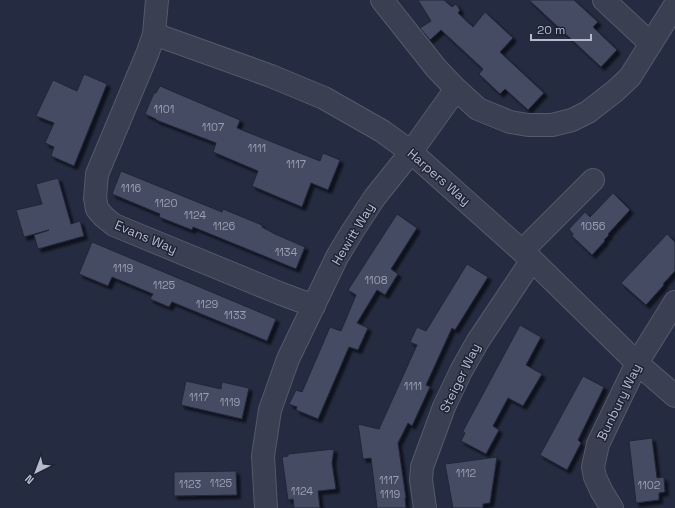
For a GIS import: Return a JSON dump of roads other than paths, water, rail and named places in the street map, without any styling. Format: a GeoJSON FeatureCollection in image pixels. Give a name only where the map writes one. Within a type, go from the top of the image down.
{"type":"FeatureCollection","features":[{"type":"Feature","properties":{"kind":"street","name":"Evans Way"},"geometry":{"type":"LineString","coordinates":[[157,0],[154,34],[148,52],[98,174],[95,198],[97,209],[104,218],[114,225],[314,306]]}},
{"type":"Feature","properties":{"kind":"street"},"geometry":{"type":"LineString","coordinates":[[382,0],[436,68],[478,109],[510,122],[528,125],[552,125],[572,120],[588,112],[615,91],[630,77],[675,5]]}},
{"type":"Feature","properties":{"kind":"street"},"geometry":{"type":"LineString","coordinates":[[604,0],[650,43]]}},
{"type":"Feature","properties":{"kind":"street","name":"Harpers Way"},"geometry":{"type":"LineString","coordinates":[[154,34],[271,76],[324,98],[382,130],[411,152],[527,256],[637,363],[675,396]]}},
{"type":"Feature","properties":{"kind":"street","name":"Hewitt Way"},"geometry":{"type":"LineString","coordinates":[[266,508],[263,456],[270,410],[288,358],[337,258],[352,232],[375,197],[411,152],[456,89]]}},
{"type":"Feature","properties":{"kind":"street","name":"Steiger Way"},"geometry":{"type":"LineString","coordinates":[[425,508],[421,480],[422,467],[444,407],[461,371],[527,256],[594,180]]}},
{"type":"Feature","properties":{"kind":"street","name":"Bunbury Way"},"geometry":{"type":"LineString","coordinates":[[612,508],[595,477],[593,467],[598,444],[637,363],[675,302]]}}]}
